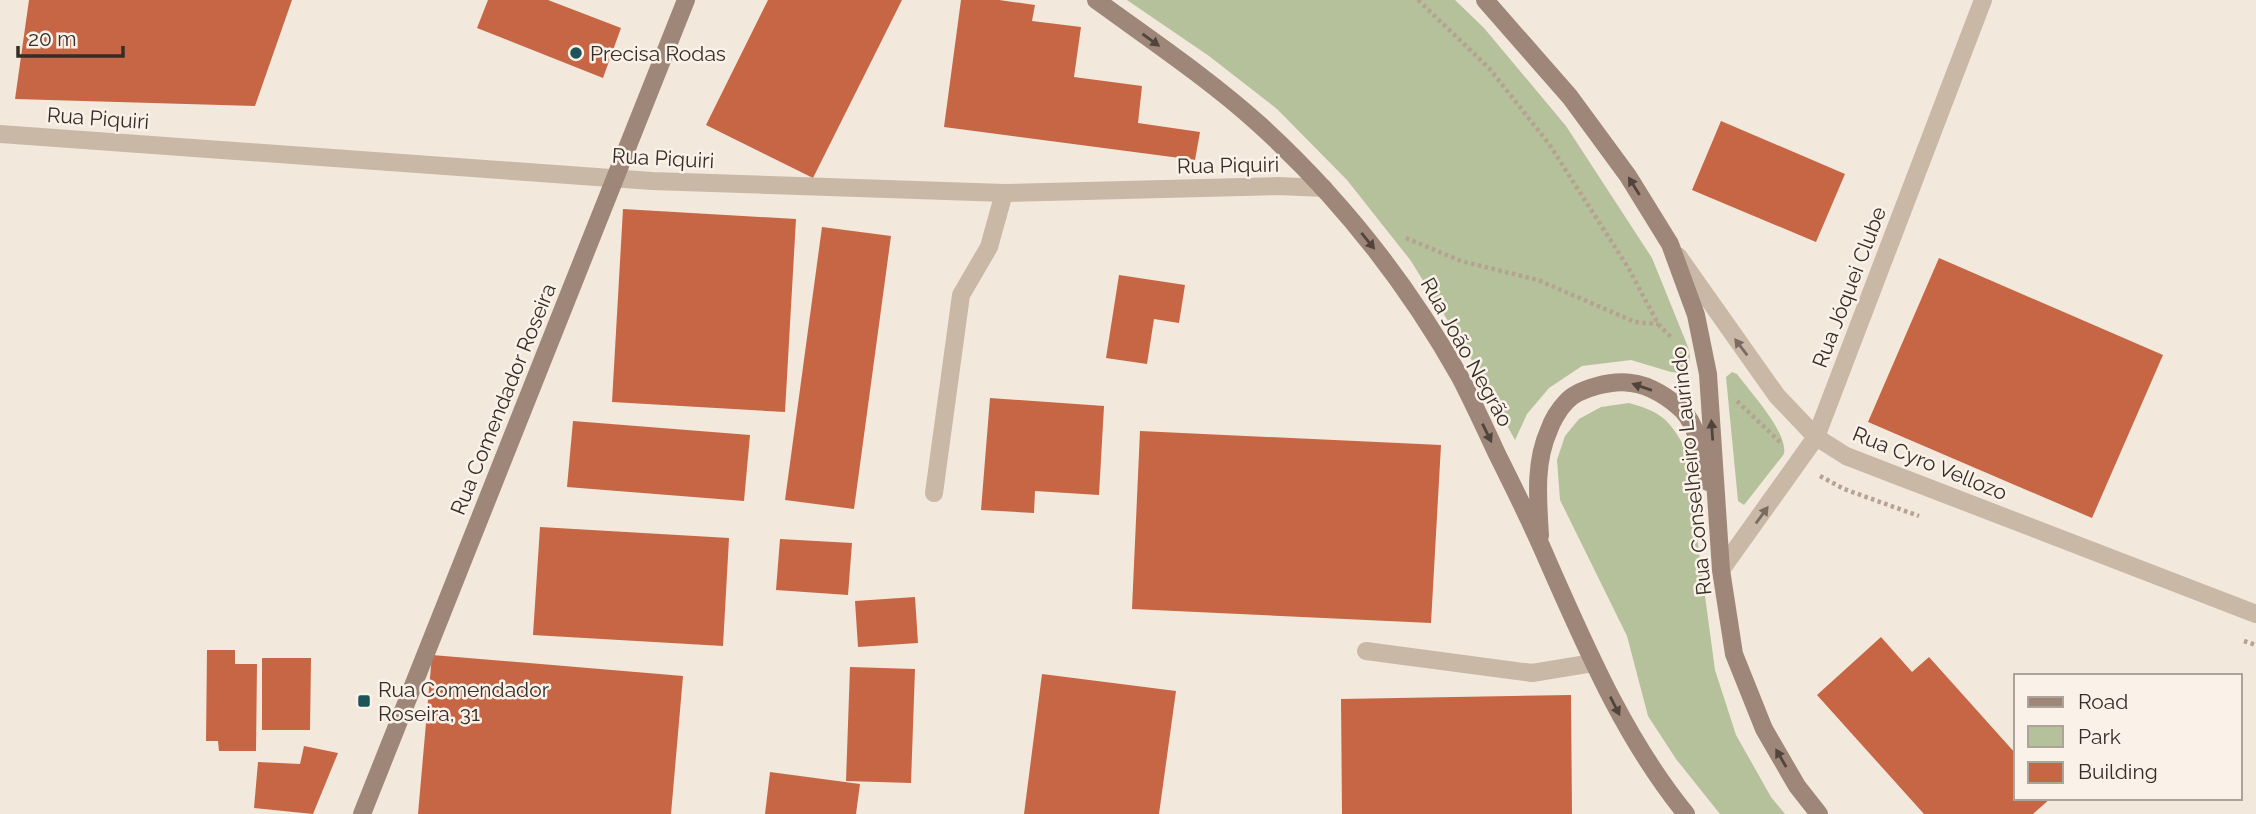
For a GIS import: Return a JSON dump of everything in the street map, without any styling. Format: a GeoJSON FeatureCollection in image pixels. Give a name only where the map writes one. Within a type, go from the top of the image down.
{"type":"FeatureCollection","features":[{"type":"Feature","properties":{"kind":"main road","name":"Rua Comendador Roseira"},"geometry":{"type":"LineString","coordinates":[[362,814],[686,0]]}},
{"type":"Feature","properties":{"kind":"main road","name":"Rua João Negrão"},"geometry":{"type":"LineString","coordinates":[[1096,0],[1195,72],[1259,125],[1324,188],[1399,279],[1460,378],[1541,543],[1593,663],[1623,723],[1664,787],[1686,814]]}},
{"type":"Feature","properties":{"kind":"main road","name":"Rua Conselheiro Laurindo"},"geometry":{"type":"LineString","coordinates":[[1496,4],[1628,176],[1670,244],[1696,315],[1709,374],[1721,570],[1734,654],[1759,716],[1797,786],[1819,814]]}},
{"type":"Feature","properties":{"kind":"main road"},"geometry":{"type":"LineString","coordinates":[[1541,543],[1538,495],[1541,455],[1549,428],[1567,400],[1592,386],[1631,383],[1661,393],[1684,412],[1696,435],[1719,522]]}},
{"type":"Feature","properties":{"kind":"street","name":"Rua Jóquei Clube"},"geometry":{"type":"LineString","coordinates":[[1721,570],[1816,437],[1983,0]]}},
{"type":"Feature","properties":{"kind":"street","name":"Rua Piquiri"},"geometry":{"type":"LineString","coordinates":[[0,134],[615,178],[1004,193],[1278,186],[1324,188]]}},
{"type":"Feature","properties":{"kind":"street"},"geometry":{"type":"LineString","coordinates":[[934,493],[961,295],[989,247],[1004,193]]}},
{"type":"Feature","properties":{"kind":"street","name":"Rua Cyro Vellozo"},"geometry":{"type":"LineString","coordinates":[[1670,244],[1777,396],[1816,437],[1846,456],[2256,614]]}},
{"type":"Feature","properties":{"kind":"street"},"geometry":{"type":"LineString","coordinates":[[1366,651],[1532,673],[1593,663]]}},
{"type":"Feature","properties":{"kind":"path"},"geometry":{"type":"LineString","coordinates":[[1419,0],[1489,68],[1549,144],[1629,270],[1658,324],[1676,343]]}},
{"type":"Feature","properties":{"kind":"path"},"geometry":{"type":"LineString","coordinates":[[1406,238],[1461,261],[1538,280],[1635,322],[1658,324]]}},
{"type":"Feature","properties":{"kind":"path"},"geometry":{"type":"LineString","coordinates":[[1731,395],[1781,443]]}},
{"type":"Feature","properties":{"kind":"green space"},"geometry":{"type":"Polygon","coordinates":[[[1127,0],[1455,0],[1484,28],[1566,126],[1652,258],[1688,347],[1690,358],[1687,367],[1681,373],[1671,372],[1631,360],[1582,366],[1549,388],[1527,414],[1515,440],[1469,355],[1411,261],[1347,180],[1277,109],[1209,56],[1127,0]]]}},
{"type":"Feature","properties":{"kind":"green space"},"geometry":{"type":"Polygon","coordinates":[[[1732,372],[1737,374],[1767,412],[1784,445],[1784,454],[1744,505],[1738,501],[1726,377],[1732,372]]]}},
{"type":"Feature","properties":{"kind":"green space"},"geometry":{"type":"Polygon","coordinates":[[[1629,403],[1663,418],[1685,448],[1715,670],[1736,735],[1771,797],[1785,814],[1720,814],[1676,759],[1648,716],[1627,636],[1560,500],[1557,460],[1565,436],[1579,419],[1601,407],[1629,403]]]}},
{"type":"Feature","properties":{"kind":"building"},"geometry":{"type":"Polygon","coordinates":[[[29,0],[292,0],[255,106],[15,99],[29,0]]]}},
{"type":"Feature","properties":{"kind":"building","name":"Precisa Rodas"},"geometry":{"type":"Polygon","coordinates":[[[488,0],[548,0],[621,28],[603,78],[477,28],[488,0]]]}},
{"type":"Feature","properties":{"kind":"building"},"geometry":{"type":"Polygon","coordinates":[[[768,0],[902,0],[813,178],[706,125],[768,0]]]}},
{"type":"Feature","properties":{"kind":"building"},"geometry":{"type":"Polygon","coordinates":[[[961,0],[999,0],[1035,5],[1032,21],[1081,27],[1074,77],[1142,86],[1138,123],[1200,132],[1195,160],[944,127],[961,0]]]}},
{"type":"Feature","properties":{"kind":"building"},"geometry":{"type":"Polygon","coordinates":[[[1721,121],[1845,174],[1816,242],[1692,190],[1721,121]]]}},
{"type":"Feature","properties":{"kind":"building"},"geometry":{"type":"Polygon","coordinates":[[[623,209],[796,219],[785,412],[612,402],[623,209]]]}},
{"type":"Feature","properties":{"kind":"building"},"geometry":{"type":"Polygon","coordinates":[[[822,227],[891,236],[854,509],[785,500],[822,227]]]}},
{"type":"Feature","properties":{"kind":"building"},"geometry":{"type":"Polygon","coordinates":[[[1939,258],[2163,355],[2092,518],[1868,422],[1939,258]]]}},
{"type":"Feature","properties":{"kind":"building"},"geometry":{"type":"Polygon","coordinates":[[[1119,275],[1185,285],[1179,323],[1154,319],[1147,364],[1106,358],[1119,275]]]}},
{"type":"Feature","properties":{"kind":"building"},"geometry":{"type":"Polygon","coordinates":[[[990,398],[1104,406],[1099,495],[1035,491],[1034,513],[981,510],[990,398]]]}},
{"type":"Feature","properties":{"kind":"building"},"geometry":{"type":"Polygon","coordinates":[[[573,421],[750,435],[744,501],[567,487],[573,421]]]}},
{"type":"Feature","properties":{"kind":"building"},"geometry":{"type":"Polygon","coordinates":[[[1140,431],[1441,445],[1431,623],[1132,609],[1140,431]]]}},
{"type":"Feature","properties":{"kind":"building"},"geometry":{"type":"Polygon","coordinates":[[[540,527],[729,538],[723,646],[533,635],[540,527]]]}},
{"type":"Feature","properties":{"kind":"building"},"geometry":{"type":"Polygon","coordinates":[[[780,539],[852,543],[848,595],[776,590],[780,539]]]}},
{"type":"Feature","properties":{"kind":"building"},"geometry":{"type":"Polygon","coordinates":[[[915,597],[918,643],[858,647],[855,601],[915,597]]]}},
{"type":"Feature","properties":{"kind":"building"},"geometry":{"type":"Polygon","coordinates":[[[1881,637],[1912,672],[1929,657],[2014,752],[2014,800],[2049,800],[2033,814],[1924,814],[1817,695],[1881,637]]]}},
{"type":"Feature","properties":{"kind":"building"},"geometry":{"type":"Polygon","coordinates":[[[207,650],[235,650],[235,664],[257,664],[256,751],[219,751],[218,741],[206,741],[207,650]]]}},
{"type":"Feature","properties":{"kind":"building"},"geometry":{"type":"Polygon","coordinates":[[[432,655],[683,676],[671,814],[418,814],[432,655]]]}},
{"type":"Feature","properties":{"kind":"building"},"geometry":{"type":"Polygon","coordinates":[[[262,658],[311,658],[310,730],[262,730],[262,658]]]}},
{"type":"Feature","properties":{"kind":"building"},"geometry":{"type":"Polygon","coordinates":[[[850,667],[915,669],[911,783],[846,781],[850,667]]]}},
{"type":"Feature","properties":{"kind":"building"},"geometry":{"type":"Polygon","coordinates":[[[1042,674],[1176,691],[1159,814],[1024,814],[1042,674]]]}},
{"type":"Feature","properties":{"kind":"building"},"geometry":{"type":"Polygon","coordinates":[[[1571,695],[1572,814],[1342,814],[1341,699],[1571,695]]]}},
{"type":"Feature","properties":{"kind":"building"},"geometry":{"type":"Polygon","coordinates":[[[304,746],[338,753],[313,814],[254,808],[258,762],[300,764],[304,746]]]}},
{"type":"Feature","properties":{"kind":"building"},"geometry":{"type":"Polygon","coordinates":[[[770,772],[860,784],[856,814],[765,814],[770,772]]]}},
{"type":"Feature","properties":{"kind":"place","name":"Precisa Rodas"},"geometry":{"type":"Point","coordinates":[576,53]}},
{"type":"Feature","properties":{"kind":"place","name":"Rua Comendador Roseira, 31"},"geometry":{"type":"Point","coordinates":[364,701]}}]}
